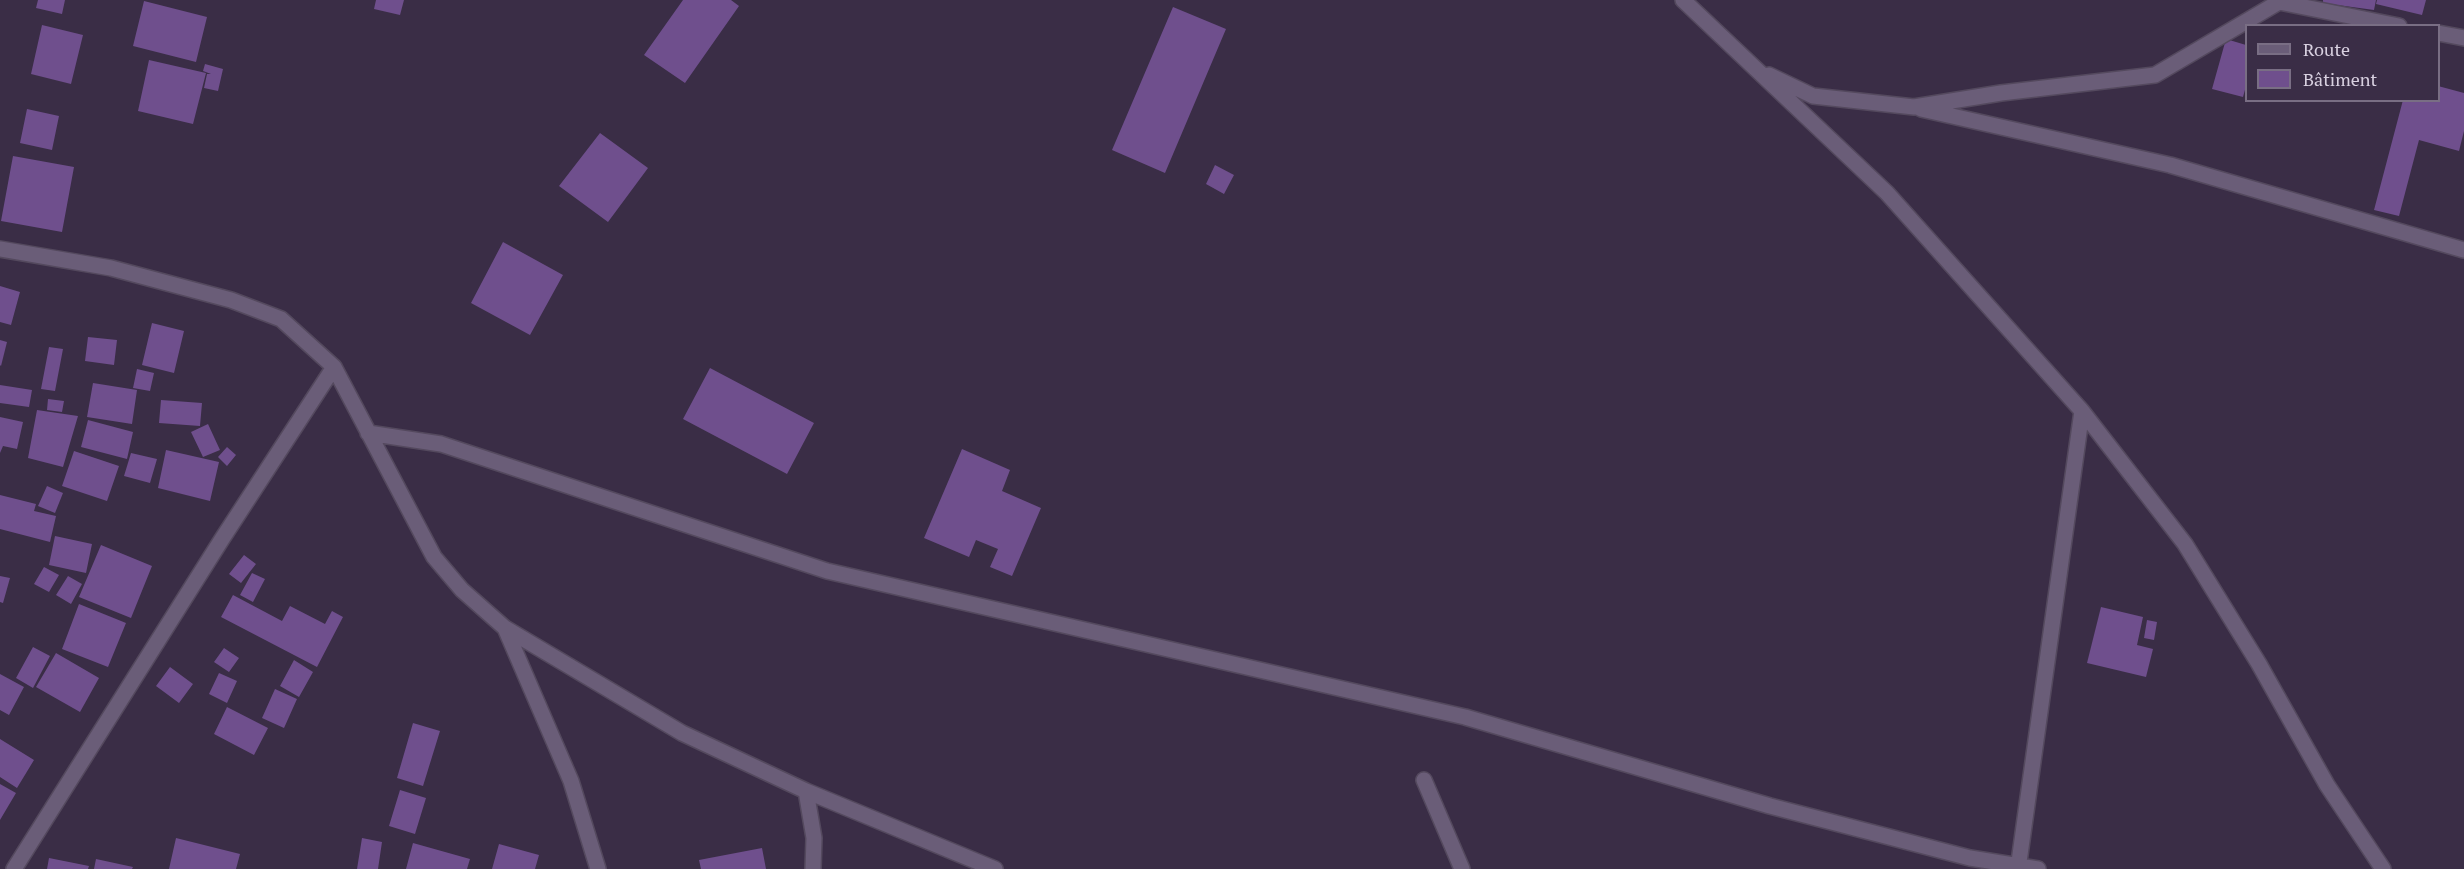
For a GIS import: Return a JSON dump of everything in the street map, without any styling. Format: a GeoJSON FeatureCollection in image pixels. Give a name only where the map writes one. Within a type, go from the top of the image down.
{"type":"FeatureCollection","features":[{"type":"Feature","properties":{"kind":"street"},"geometry":{"type":"LineString","coordinates":[[1683,0],[1887,193],[2082,411],[2186,544],[2259,664],[2327,785],[2383,869]]}},
{"type":"Feature","properties":{"kind":"street"},"geometry":{"type":"LineString","coordinates":[[1914,107],[2001,93],[2155,75],[2279,2],[2389,24]]}},
{"type":"Feature","properties":{"kind":"street"},"geometry":{"type":"LineString","coordinates":[[2440,33],[2464,38]]}},
{"type":"Feature","properties":{"kind":"street"},"geometry":{"type":"LineString","coordinates":[[1755,68],[1813,96],[1914,107],[2170,165],[2424,240],[2464,249]]}},
{"type":"Feature","properties":{"kind":"street"},"geometry":{"type":"LineString","coordinates":[[0,249],[111,268],[231,300],[280,319],[334,367],[434,557],[462,590],[505,628],[682,733],[806,791],[995,869]]}},
{"type":"Feature","properties":{"kind":"street"},"geometry":{"type":"LineString","coordinates":[[14,869],[334,367]]}},
{"type":"Feature","properties":{"kind":"street"},"geometry":{"type":"LineString","coordinates":[[2019,867],[2082,411]]}},
{"type":"Feature","properties":{"kind":"street"},"geometry":{"type":"LineString","coordinates":[[368,433],[441,444],[827,571],[1465,717],[1770,806],[1970,858],[2038,869]]}},
{"type":"Feature","properties":{"kind":"street"},"geometry":{"type":"LineString","coordinates":[[505,628],[571,782],[598,869]]}},
{"type":"Feature","properties":{"kind":"street"},"geometry":{"type":"LineString","coordinates":[[1425,780],[1462,869]]}},
{"type":"Feature","properties":{"kind":"street"},"geometry":{"type":"LineString","coordinates":[[806,791],[814,838],[813,869]]}},
{"type":"Feature","properties":{"kind":"building"},"geometry":{"type":"Polygon","coordinates":[[[38,0],[65,0],[62,14],[36,8],[38,0]]]}},
{"type":"Feature","properties":{"kind":"building"},"geometry":{"type":"Polygon","coordinates":[[[376,0],[404,0],[400,15],[374,9],[376,0]]]}},
{"type":"Feature","properties":{"kind":"building"},"geometry":{"type":"Polygon","coordinates":[[[683,0],[731,0],[739,6],[685,83],[644,55],[683,0]]]}},
{"type":"Feature","properties":{"kind":"building"},"geometry":{"type":"Polygon","coordinates":[[[2323,0],[2376,0],[2374,10],[2323,3],[2323,0]]]}},
{"type":"Feature","properties":{"kind":"building"},"geometry":{"type":"Polygon","coordinates":[[[2377,0],[2426,0],[2422,15],[2376,4],[2377,0]]]}},
{"type":"Feature","properties":{"kind":"building"},"geometry":{"type":"Polygon","coordinates":[[[144,1],[207,17],[196,62],[133,46],[144,1]]]}},
{"type":"Feature","properties":{"kind":"building"},"geometry":{"type":"Polygon","coordinates":[[[1173,7],[1226,29],[1165,173],[1112,150],[1173,7]]]}},
{"type":"Feature","properties":{"kind":"building"},"geometry":{"type":"Polygon","coordinates":[[[42,25],[83,35],[71,84],[31,74],[42,25]]]}},
{"type":"Feature","properties":{"kind":"building"},"geometry":{"type":"Polygon","coordinates":[[[2226,39],[2245,45],[2243,97],[2212,89],[2226,39]]]}},
{"type":"Feature","properties":{"kind":"building"},"geometry":{"type":"Polygon","coordinates":[[[149,60],[206,73],[193,124],[138,111],[149,60]]]}},
{"type":"Feature","properties":{"kind":"building"},"geometry":{"type":"Polygon","coordinates":[[[205,64],[223,69],[218,91],[204,88],[207,74],[211,74],[203,71],[205,64]]]}},
{"type":"Feature","properties":{"kind":"building"},"geometry":{"type":"Polygon","coordinates":[[[2440,87],[2464,93],[2464,131],[2459,151],[2419,140],[2399,216],[2374,210],[2402,102],[2440,102],[2440,87]]]}},
{"type":"Feature","properties":{"kind":"building"},"geometry":{"type":"Polygon","coordinates":[[[27,109],[59,116],[52,150],[20,143],[27,109]]]}},
{"type":"Feature","properties":{"kind":"building"},"geometry":{"type":"Polygon","coordinates":[[[600,133],[648,168],[608,222],[559,186],[600,133]]]}},
{"type":"Feature","properties":{"kind":"building"},"geometry":{"type":"Polygon","coordinates":[[[13,156],[74,167],[62,232],[1,221],[13,156]]]}},
{"type":"Feature","properties":{"kind":"building"},"geometry":{"type":"Polygon","coordinates":[[[1215,165],[1234,175],[1224,194],[1206,184],[1215,165]]]}},
{"type":"Feature","properties":{"kind":"building"},"geometry":{"type":"Polygon","coordinates":[[[503,242],[563,275],[530,335],[471,303],[503,242]]]}},
{"type":"Feature","properties":{"kind":"building"},"geometry":{"type":"Polygon","coordinates":[[[0,286],[20,292],[11,325],[0,322],[0,286]]]}},
{"type":"Feature","properties":{"kind":"building"},"geometry":{"type":"Polygon","coordinates":[[[152,323],[184,331],[174,373],[142,365],[152,323]]]}},
{"type":"Feature","properties":{"kind":"building"},"geometry":{"type":"Polygon","coordinates":[[[88,337],[117,340],[114,365],[85,361],[88,337]]]}},
{"type":"Feature","properties":{"kind":"building"},"geometry":{"type":"Polygon","coordinates":[[[0,340],[7,342],[1,366],[0,365],[0,340]]]}},
{"type":"Feature","properties":{"kind":"building"},"geometry":{"type":"Polygon","coordinates":[[[49,347],[63,349],[55,391],[41,389],[49,347]]]}},
{"type":"Feature","properties":{"kind":"building"},"geometry":{"type":"Polygon","coordinates":[[[710,368],[814,423],[787,474],[683,419],[710,368]]]}},
{"type":"Feature","properties":{"kind":"building"},"geometry":{"type":"Polygon","coordinates":[[[137,369],[154,373],[150,391],[133,388],[137,369]]]}},
{"type":"Feature","properties":{"kind":"building"},"geometry":{"type":"Polygon","coordinates":[[[93,383],[137,390],[132,424],[87,417],[93,383]]]}},
{"type":"Feature","properties":{"kind":"building"},"geometry":{"type":"Polygon","coordinates":[[[0,385],[32,390],[29,407],[0,403],[0,385]]]}},
{"type":"Feature","properties":{"kind":"building"},"geometry":{"type":"Polygon","coordinates":[[[48,399],[64,401],[62,412],[47,410],[48,399]]]}},
{"type":"Feature","properties":{"kind":"building"},"geometry":{"type":"Polygon","coordinates":[[[161,400],[202,403],[200,426],[159,423],[161,400]]]}},
{"type":"Feature","properties":{"kind":"building"},"geometry":{"type":"Polygon","coordinates":[[[37,410],[78,416],[63,467],[28,458],[37,410]]]}},
{"type":"Feature","properties":{"kind":"building"},"geometry":{"type":"Polygon","coordinates":[[[0,417],[23,422],[17,449],[3,446],[0,453],[0,417]]]}},
{"type":"Feature","properties":{"kind":"building"},"geometry":{"type":"Polygon","coordinates":[[[88,420],[133,432],[127,459],[81,447],[88,420]]]}},
{"type":"Feature","properties":{"kind":"building"},"geometry":{"type":"Polygon","coordinates":[[[208,424],[220,450],[203,457],[191,432],[208,424]]]}},
{"type":"Feature","properties":{"kind":"building"},"geometry":{"type":"Polygon","coordinates":[[[227,447],[236,455],[227,466],[218,457],[227,447]]]}},
{"type":"Feature","properties":{"kind":"building"},"geometry":{"type":"Polygon","coordinates":[[[962,449],[1010,470],[1002,491],[1041,508],[1012,576],[990,567],[998,549],[976,540],[969,557],[924,538],[962,449]]]}},
{"type":"Feature","properties":{"kind":"building"},"geometry":{"type":"Polygon","coordinates":[[[166,450],[219,462],[210,501],[158,488],[166,450]]]}},
{"type":"Feature","properties":{"kind":"building"},"geometry":{"type":"Polygon","coordinates":[[[74,451],[119,466],[107,501],[62,486],[74,451]]]}},
{"type":"Feature","properties":{"kind":"building"},"geometry":{"type":"Polygon","coordinates":[[[131,453],[157,459],[150,483],[124,476],[131,453]]]}},
{"type":"Feature","properties":{"kind":"building"},"geometry":{"type":"Polygon","coordinates":[[[47,486],[63,493],[55,513],[38,506],[47,486]]]}},
{"type":"Feature","properties":{"kind":"building"},"geometry":{"type":"Polygon","coordinates":[[[0,495],[36,504],[34,511],[56,516],[50,542],[0,529],[0,495]]]}},
{"type":"Feature","properties":{"kind":"building"},"geometry":{"type":"Polygon","coordinates":[[[55,536],[92,544],[86,573],[49,565],[55,536]]]}},
{"type":"Feature","properties":{"kind":"building"},"geometry":{"type":"Polygon","coordinates":[[[101,545],[152,566],[131,618],[79,597],[101,545]]]}},
{"type":"Feature","properties":{"kind":"building"},"geometry":{"type":"Polygon","coordinates":[[[244,555],[256,564],[241,583],[229,574],[244,555]]]}},
{"type":"Feature","properties":{"kind":"building"},"geometry":{"type":"Polygon","coordinates":[[[44,567],[59,575],[49,592],[34,584],[44,567]]]}},
{"type":"Feature","properties":{"kind":"building"},"geometry":{"type":"Polygon","coordinates":[[[252,573],[265,579],[253,602],[240,595],[252,573]]]}},
{"type":"Feature","properties":{"kind":"building"},"geometry":{"type":"Polygon","coordinates":[[[0,576],[10,578],[3,603],[0,602],[0,576]]]}},
{"type":"Feature","properties":{"kind":"building"},"geometry":{"type":"Polygon","coordinates":[[[68,576],[82,584],[71,604],[56,595],[68,576]]]}},
{"type":"Feature","properties":{"kind":"building"},"geometry":{"type":"Polygon","coordinates":[[[233,595],[282,621],[290,606],[325,624],[332,611],[343,617],[317,667],[221,617],[233,595]]]}},
{"type":"Feature","properties":{"kind":"building"},"geometry":{"type":"Polygon","coordinates":[[[79,604],[126,623],[108,667],[62,649],[79,604]]]}},
{"type":"Feature","properties":{"kind":"building"},"geometry":{"type":"Polygon","coordinates":[[[2101,607],[2143,617],[2137,645],[2153,649],[2146,677],[2087,663],[2101,607]]]}},
{"type":"Feature","properties":{"kind":"building"},"geometry":{"type":"Polygon","coordinates":[[[2147,620],[2157,622],[2154,640],[2144,638],[2147,620]]]}},
{"type":"Feature","properties":{"kind":"building"},"geometry":{"type":"Polygon","coordinates":[[[33,647],[50,656],[33,688],[16,678],[33,647]]]}},
{"type":"Feature","properties":{"kind":"building"},"geometry":{"type":"Polygon","coordinates":[[[224,648],[239,658],[229,672],[214,662],[224,648]]]}},
{"type":"Feature","properties":{"kind":"building"},"geometry":{"type":"Polygon","coordinates":[[[56,653],[99,678],[80,712],[36,687],[56,653]]]}},
{"type":"Feature","properties":{"kind":"building"},"geometry":{"type":"Polygon","coordinates":[[[294,660],[313,672],[299,697],[280,686],[294,660]]]}},
{"type":"Feature","properties":{"kind":"building"},"geometry":{"type":"Polygon","coordinates":[[[170,667],[193,684],[179,703],[156,686],[170,667]]]}},
{"type":"Feature","properties":{"kind":"building"},"geometry":{"type":"Polygon","coordinates":[[[219,673],[237,681],[227,703],[209,694],[219,673]]]}},
{"type":"Feature","properties":{"kind":"building"},"geometry":{"type":"Polygon","coordinates":[[[0,674],[24,687],[9,715],[0,710],[0,674]]]}},
{"type":"Feature","properties":{"kind":"building"},"geometry":{"type":"Polygon","coordinates":[[[275,689],[297,699],[284,728],[262,718],[275,689]]]}},
{"type":"Feature","properties":{"kind":"building"},"geometry":{"type":"Polygon","coordinates":[[[227,707],[268,728],[254,755],[214,734],[227,707]]]}},
{"type":"Feature","properties":{"kind":"building"},"geometry":{"type":"Polygon","coordinates":[[[413,723],[440,731],[423,786],[397,778],[413,723]]]}},
{"type":"Feature","properties":{"kind":"building"},"geometry":{"type":"Polygon","coordinates":[[[0,739],[34,760],[17,788],[0,777],[0,739]]]}},
{"type":"Feature","properties":{"kind":"building"},"geometry":{"type":"Polygon","coordinates":[[[0,784],[16,793],[0,820],[0,784]]]}},
{"type":"Feature","properties":{"kind":"building"},"geometry":{"type":"Polygon","coordinates":[[[400,790],[426,798],[415,834],[389,826],[400,790]]]}},
{"type":"Feature","properties":{"kind":"building"},"geometry":{"type":"Polygon","coordinates":[[[176,838],[240,854],[236,869],[169,869],[176,838]]]}},
{"type":"Feature","properties":{"kind":"building"},"geometry":{"type":"Polygon","coordinates":[[[362,838],[382,842],[378,869],[357,869],[362,838]]]}},
{"type":"Feature","properties":{"kind":"building"},"geometry":{"type":"Polygon","coordinates":[[[413,843],[470,859],[467,869],[406,869],[413,843]]]}},
{"type":"Feature","properties":{"kind":"building"},"geometry":{"type":"Polygon","coordinates":[[[499,844],[539,855],[535,869],[492,869],[499,844]]]}},
{"type":"Feature","properties":{"kind":"building"},"geometry":{"type":"Polygon","coordinates":[[[762,848],[766,869],[701,869],[699,860],[762,848]]]}},
{"type":"Feature","properties":{"kind":"building"},"geometry":{"type":"Polygon","coordinates":[[[49,858],[89,866],[88,869],[47,869],[49,858]]]}},
{"type":"Feature","properties":{"kind":"building"},"geometry":{"type":"Polygon","coordinates":[[[96,859],[133,867],[132,869],[94,869],[96,859]]]}}]}
